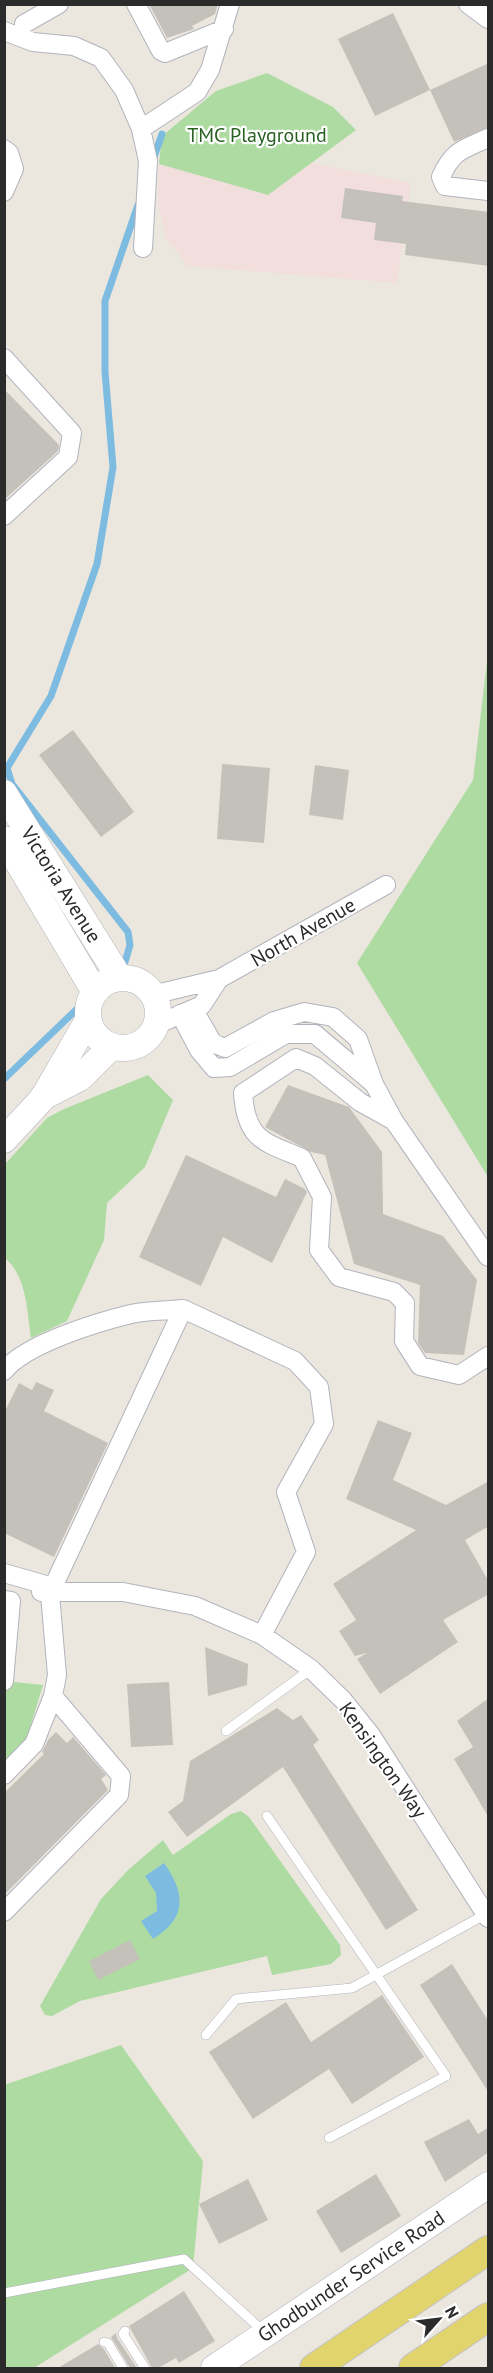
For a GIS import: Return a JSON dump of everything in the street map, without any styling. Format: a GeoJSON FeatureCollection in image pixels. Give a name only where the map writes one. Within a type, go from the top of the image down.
{"type":"FeatureCollection","features":[{"type":"Feature","properties":{"kind":"main road"},"geometry":{"type":"LineString","coordinates":[[314,2368],[489,2250]]}},
{"type":"Feature","properties":{"kind":"main road"},"geometry":{"type":"LineString","coordinates":[[413,2368],[489,2317]]}},
{"type":"Feature","properties":{"kind":"street"},"geometry":{"type":"LineString","coordinates":[[24,24],[59,4]]}},
{"type":"Feature","properties":{"kind":"street"},"geometry":{"type":"LineString","coordinates":[[136,4],[161,51],[165,53],[224,29]]}},
{"type":"Feature","properties":{"kind":"street"},"geometry":{"type":"LineString","coordinates":[[141,129],[197,92],[210,70],[230,4]]}},
{"type":"Feature","properties":{"kind":"street"},"geometry":{"type":"LineString","coordinates":[[468,4],[489,19]]}},
{"type":"Feature","properties":{"kind":"street"},"geometry":{"type":"LineString","coordinates":[[4,31],[33,42],[74,46],[101,58],[123,90],[141,129],[148,161],[143,248]]}},
{"type":"Feature","properties":{"kind":"street"},"geometry":{"type":"LineString","coordinates":[[489,138],[459,151],[449,159],[441,177],[445,186],[489,191]]}},
{"type":"Feature","properties":{"kind":"street"},"geometry":{"type":"LineString","coordinates":[[4,149],[9,153],[14,169],[4,192]]}},
{"type":"Feature","properties":{"kind":"street"},"geometry":{"type":"LineString","coordinates":[[4,358],[72,433],[68,457],[4,516]]}},
{"type":"Feature","properties":{"kind":"street","name":"Victoria Avenue"},"geometry":{"type":"LineString","coordinates":[[8,806],[58,880],[118,977]]}},
{"type":"Feature","properties":{"kind":"street","name":"Victoria Avenue"},"geometry":{"type":"LineString","coordinates":[[4,839],[95,992]]}},
{"type":"Feature","properties":{"kind":"street"},"geometry":{"type":"LineString","coordinates":[[36,892],[58,880]]}},
{"type":"Feature","properties":{"kind":"street","name":"North Avenue"},"geometry":{"type":"LineString","coordinates":[[219,979],[386,885]]}},
{"type":"Feature","properties":{"kind":"street"},"geometry":{"type":"LineString","coordinates":[[118,977],[140,983],[152,995],[157,1006],[156,1025],[152,1033],[138,1045],[120,1049],[111,1047],[96,1036],[88,1020],[88,1010],[95,992],[118,977]]}},
{"type":"Feature","properties":{"kind":"street"},"geometry":{"type":"LineString","coordinates":[[152,995],[219,979]]}},
{"type":"Feature","properties":{"kind":"street"},"geometry":{"type":"LineString","coordinates":[[156,1025],[202,1005],[219,979]]}},
{"type":"Feature","properties":{"kind":"street"},"geometry":{"type":"LineString","coordinates":[[187,1011],[213,1043],[238,1052],[286,1034],[315,1034],[374,1084],[394,1121],[489,1257]]}},
{"type":"Feature","properties":{"kind":"street"},"geometry":{"type":"LineString","coordinates":[[187,1011],[199,1050],[219,1076],[230,1067],[238,1052]]}},
{"type":"Feature","properties":{"kind":"street"},"geometry":{"type":"LineString","coordinates":[[4,1140],[43,1098],[88,1020]]}},
{"type":"Feature","properties":{"kind":"street"},"geometry":{"type":"LineString","coordinates":[[43,1098],[80,1078],[111,1047]]}},
{"type":"Feature","properties":{"kind":"street"},"geometry":{"type":"LineString","coordinates":[[394,1121],[360,1102],[315,1066],[296,1058],[243,1093],[244,1113],[259,1140],[302,1158],[322,1197],[319,1250],[339,1277],[394,1292],[405,1303],[404,1341],[420,1366],[459,1375],[489,1356]]}},
{"type":"Feature","properties":{"kind":"street"},"geometry":{"type":"LineString","coordinates":[[4,1573],[53,1587],[183,1309]]}},
{"type":"Feature","properties":{"kind":"street"},"geometry":{"type":"LineString","coordinates":[[4,1371],[12,1360],[39,1345],[132,1314],[183,1309],[295,1361],[319,1387],[324,1424],[286,1492],[306,1552],[262,1635]]}},
{"type":"Feature","properties":{"kind":"street","name":"Kensington Way"},"geometry":{"type":"LineString","coordinates":[[4,1584],[50,1594],[123,1592],[195,1606],[262,1635],[311,1669],[343,1700],[371,1735],[487,1916]]}},
{"type":"Feature","properties":{"kind":"street"},"geometry":{"type":"LineString","coordinates":[[4,1774],[34,1744],[53,1696],[57,1675],[50,1594]]}},
{"type":"Feature","properties":{"kind":"street"},"geometry":{"type":"LineString","coordinates":[[4,1600],[11,1601],[4,1681]]}},
{"type":"Feature","properties":{"kind":"street"},"geometry":{"type":"LineString","coordinates":[[4,1912],[119,1795],[121,1776],[53,1696]]}},
{"type":"Feature","properties":{"kind":"street","name":"Ghodbunder Service Road"},"geometry":{"type":"LineString","coordinates":[[214,2368],[489,2185]]}},
{"type":"Feature","properties":{"kind":"lane"},"geometry":{"type":"LineString","coordinates":[[226,1731],[311,1669]]}},
{"type":"Feature","properties":{"kind":"lane"},"geometry":{"type":"LineString","coordinates":[[267,1816],[446,2076],[329,2138]]}},
{"type":"Feature","properties":{"kind":"lane"},"geometry":{"type":"LineString","coordinates":[[207,2036],[236,1999],[352,1988],[487,1916]]}},
{"type":"Feature","properties":{"kind":"lane"},"geometry":{"type":"LineString","coordinates":[[4,2293],[184,2259],[266,2334]]}},
{"type":"Feature","properties":{"kind":"lane"},"geometry":{"type":"LineString","coordinates":[[125,2331],[123,2334],[145,2368]]}},
{"type":"Feature","properties":{"kind":"lane"},"geometry":{"type":"LineString","coordinates":[[104,2342],[108,2343],[123,2368]]}},
{"type":"Feature","properties":{"kind":"shaded area"},"geometry":{"type":"Polygon","coordinates":[[[312,163],[411,183],[397,283],[188,266],[165,237],[158,200],[159,164],[268,195],[312,163]]]}},
{"type":"Feature","properties":{"kind":"green space","name":"TMC Playground"},"geometry":{"type":"Polygon","coordinates":[[[267,73],[333,107],[356,130],[268,195],[159,164],[162,136],[216,91],[267,73]]]}},
{"type":"Feature","properties":{"kind":"green space"},"geometry":{"type":"Polygon","coordinates":[[[488,653],[488,1177],[357,963],[473,780],[488,653]]]}},
{"type":"Feature","properties":{"kind":"green space"},"geometry":{"type":"Polygon","coordinates":[[[148,1075],[173,1100],[145,1167],[107,1203],[104,1240],[67,1321],[31,1338],[22,1285],[18,1275],[5,1258],[5,1164],[47,1118],[148,1075]]]}},
{"type":"Feature","properties":{"kind":"green space"},"geometry":{"type":"Polygon","coordinates":[[[5,1681],[43,1685],[26,1741],[5,1763],[5,1681]]]}},
{"type":"Feature","properties":{"kind":"green space"},"geometry":{"type":"Polygon","coordinates":[[[241,1811],[249,1817],[340,1945],[341,1955],[331,1964],[272,1975],[267,1956],[80,2001],[52,2016],[45,2015],[40,2006],[101,1899],[128,1870],[163,1840],[173,1855],[231,1814],[241,1811]]]}},
{"type":"Feature","properties":{"kind":"green space"},"geometry":{"type":"Polygon","coordinates":[[[121,2045],[203,2161],[193,2268],[34,2368],[5,2368],[4,2085],[121,2045]]]}},
{"type":"Feature","properties":{"kind":"water"},"geometry":{"type":"Polygon","coordinates":[[[164,1863],[176,1885],[180,1905],[172,1923],[153,1939],[141,1921],[157,1911],[156,1893],[145,1876],[164,1863]]]}},
{"type":"Feature","properties":{"kind":"building"},"geometry":{"type":"Polygon","coordinates":[[[149,4],[218,4],[215,14],[192,26],[194,29],[167,38],[149,4]]]}},
{"type":"Feature","properties":{"kind":"building"},"geometry":{"type":"Polygon","coordinates":[[[393,13],[430,90],[375,116],[338,39],[393,13]]]}},
{"type":"Feature","properties":{"kind":"building"},"geometry":{"type":"Polygon","coordinates":[[[489,63],[489,127],[454,142],[430,90],[489,63]]]}},
{"type":"Feature","properties":{"kind":"building"},"geometry":{"type":"Polygon","coordinates":[[[345,188],[403,196],[402,201],[489,212],[489,266],[405,255],[406,244],[374,240],[376,223],[341,218],[345,188]]]}},
{"type":"Feature","properties":{"kind":"building"},"geometry":{"type":"Polygon","coordinates":[[[4,389],[59,445],[58,451],[4,500],[4,389]]]}},
{"type":"Feature","properties":{"kind":"building"},"geometry":{"type":"Polygon","coordinates":[[[73,730],[134,812],[101,837],[39,755],[73,730]]]}},
{"type":"Feature","properties":{"kind":"building"},"geometry":{"type":"Polygon","coordinates":[[[222,764],[270,768],[264,843],[217,839],[222,764]]]}},
{"type":"Feature","properties":{"kind":"building"},"geometry":{"type":"Polygon","coordinates":[[[315,765],[349,770],[343,820],[309,815],[315,765]]]}},
{"type":"Feature","properties":{"kind":"building"},"geometry":{"type":"Polygon","coordinates":[[[288,1085],[349,1107],[382,1152],[383,1214],[443,1236],[477,1280],[464,1355],[425,1353],[418,1343],[420,1285],[354,1264],[325,1155],[311,1152],[265,1127],[288,1085]]]}},
{"type":"Feature","properties":{"kind":"building"},"geometry":{"type":"Polygon","coordinates":[[[186,1155],[276,1197],[285,1179],[305,1189],[307,1192],[272,1263],[223,1237],[201,1286],[139,1257],[186,1155]]]}},
{"type":"Feature","properties":{"kind":"building"},"geometry":{"type":"Polygon","coordinates":[[[36,1382],[54,1390],[44,1411],[108,1443],[54,1557],[4,1533],[4,1413],[19,1383],[32,1390],[36,1382]]]}},
{"type":"Feature","properties":{"kind":"building"},"geometry":{"type":"Polygon","coordinates":[[[378,1420],[412,1433],[393,1480],[446,1505],[489,1481],[489,1526],[465,1540],[489,1582],[489,1594],[443,1620],[458,1642],[380,1694],[357,1659],[367,1653],[355,1656],[339,1631],[356,1620],[333,1584],[416,1530],[346,1499],[378,1420]]]}},
{"type":"Feature","properties":{"kind":"building"},"geometry":{"type":"Polygon","coordinates":[[[205,1647],[248,1664],[247,1685],[208,1696],[205,1647]]]}},
{"type":"Feature","properties":{"kind":"building"},"geometry":{"type":"Polygon","coordinates":[[[169,1682],[173,1745],[131,1747],[127,1684],[169,1682]]]}},
{"type":"Feature","properties":{"kind":"building"},"geometry":{"type":"Polygon","coordinates":[[[489,1698],[489,1818],[454,1759],[473,1747],[457,1721],[489,1698]]]}},
{"type":"Feature","properties":{"kind":"building"},"geometry":{"type":"Polygon","coordinates":[[[277,1708],[293,1720],[301,1715],[319,1740],[313,1745],[418,1910],[386,1930],[283,1767],[187,1837],[168,1812],[183,1801],[190,1761],[277,1708]]]}},
{"type":"Feature","properties":{"kind":"building"},"geometry":{"type":"Polygon","coordinates":[[[56,1732],[67,1743],[73,1737],[106,1775],[101,1779],[108,1790],[4,1895],[4,1793],[44,1754],[42,1752],[48,1740],[56,1732]]]}},
{"type":"Feature","properties":{"kind":"building"},"geometry":{"type":"Polygon","coordinates":[[[130,1940],[140,1959],[98,1980],[89,1961],[130,1940]]]}},
{"type":"Feature","properties":{"kind":"building"},"geometry":{"type":"Polygon","coordinates":[[[452,1964],[489,2022],[489,2093],[420,1985],[452,1964]]]}},
{"type":"Feature","properties":{"kind":"building"},"geometry":{"type":"Polygon","coordinates":[[[382,1995],[424,2057],[352,2104],[329,2069],[253,2119],[209,2052],[286,2002],[311,2042],[382,1995]]]}},
{"type":"Feature","properties":{"kind":"building"},"geometry":{"type":"Polygon","coordinates":[[[469,2119],[478,2134],[489,2127],[489,2152],[445,2182],[424,2142],[469,2119]]]}},
{"type":"Feature","properties":{"kind":"building"},"geometry":{"type":"Polygon","coordinates":[[[376,2174],[401,2216],[341,2253],[316,2211],[376,2174]]]}},
{"type":"Feature","properties":{"kind":"building"},"geometry":{"type":"Polygon","coordinates":[[[248,2179],[268,2220],[219,2244],[199,2204],[248,2179]]]}},
{"type":"Feature","properties":{"kind":"building"},"geometry":{"type":"Polygon","coordinates":[[[184,2291],[215,2341],[179,2363],[176,2358],[158,2368],[152,2368],[129,2326],[184,2291]]]}},
{"type":"Feature","properties":{"kind":"building"},"geometry":{"type":"Polygon","coordinates":[[[116,2333],[137,2368],[130,2368],[111,2337],[116,2333]]]}},
{"type":"Feature","properties":{"kind":"building"},"geometry":{"type":"Polygon","coordinates":[[[98,2344],[104,2349],[115,2368],[58,2368],[98,2344]]]}},
{"type":"Feature","properties":{"kind":"waterway"},"geometry":{"type":"LineString","coordinates":[[153,160],[162,134]]}},
{"type":"Feature","properties":{"kind":"waterway"},"geometry":{"type":"LineString","coordinates":[[125,962],[130,945],[128,932],[12,784],[7,768],[51,696],[97,564],[113,467],[105,372],[105,301],[138,205]]}},
{"type":"Feature","properties":{"kind":"waterway"},"geometry":{"type":"LineString","coordinates":[[4,1079],[77,1009]]}}]}
